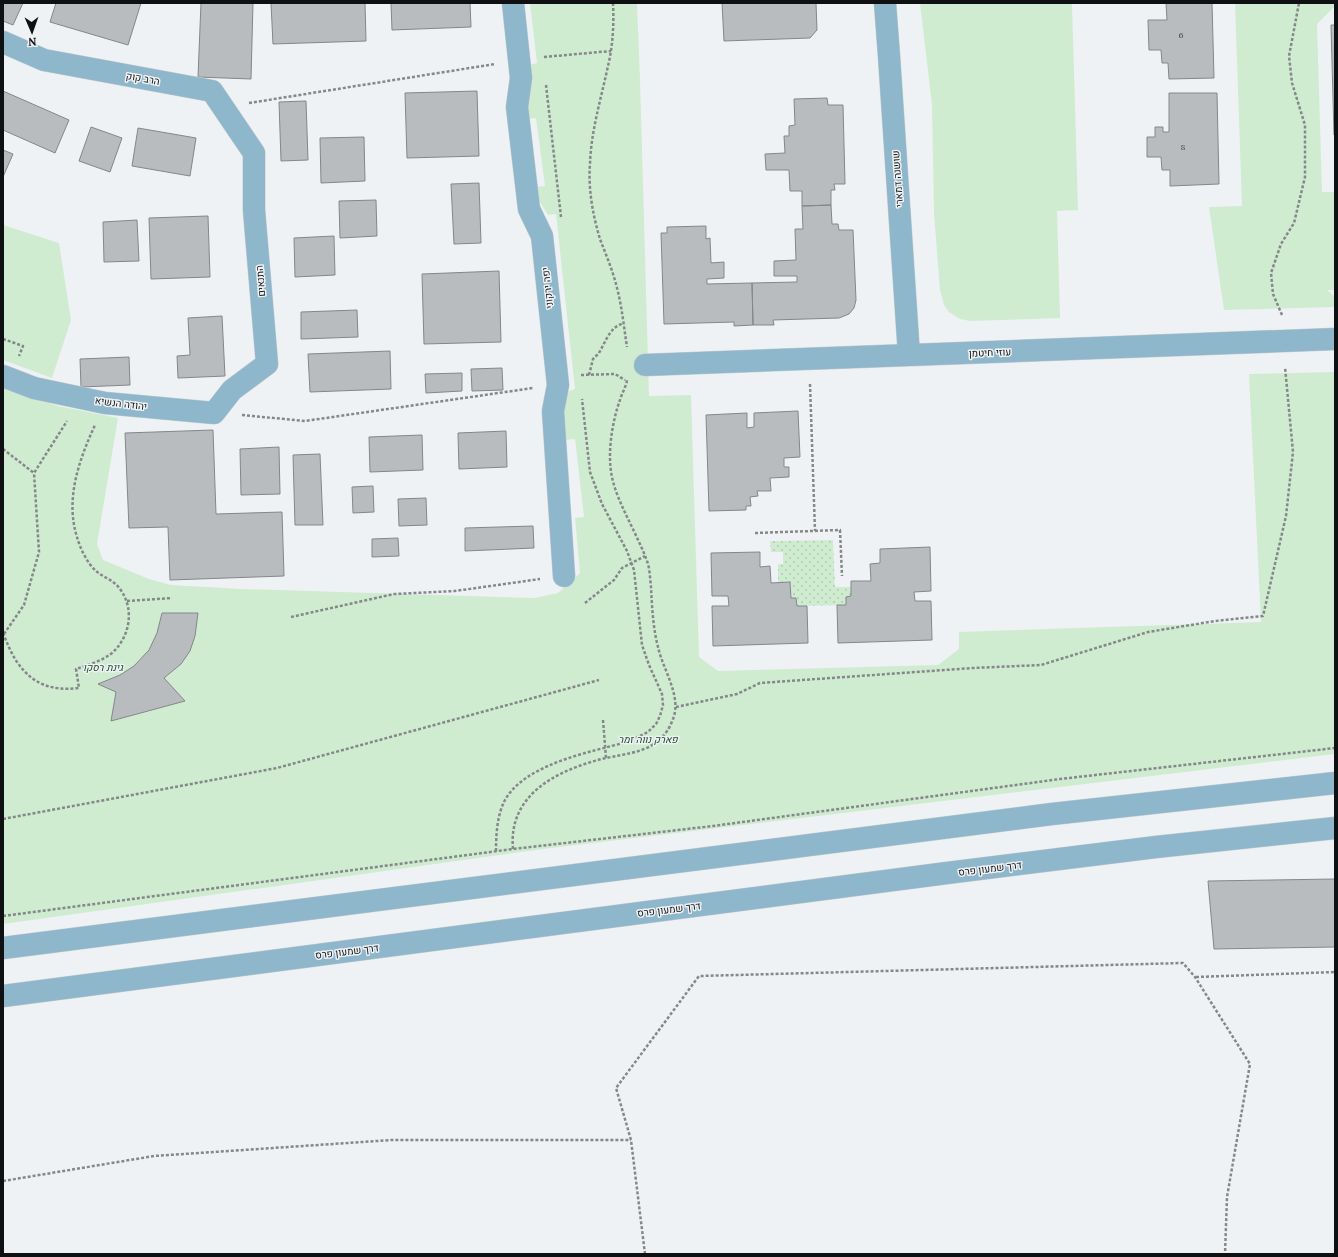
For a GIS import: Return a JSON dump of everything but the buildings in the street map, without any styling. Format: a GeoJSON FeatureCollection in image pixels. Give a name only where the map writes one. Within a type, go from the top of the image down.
{"type":"FeatureCollection","features":[{"type":"Feature","properties":{"kind":"street","name":"יפה ירקוני"},"geometry":{"type":"LineString","coordinates":[[513,3],[521,78],[517,107],[527,194],[529,209],[542,236],[558,385],[553,411],[564,576]]}},
{"type":"Feature","properties":{"kind":"street","name":"שושנה דמארי"},"geometry":{"type":"LineString","coordinates":[[885,3],[909,355]]}},
{"type":"Feature","properties":{"kind":"street","name":"הרב קוק"},"geometry":{"type":"LineString","coordinates":[[3,42],[44,60],[212,91],[254,153]]}},
{"type":"Feature","properties":{"kind":"street","name":"התנאים"},"geometry":{"type":"LineString","coordinates":[[214,413],[232,390],[268,364],[254,210],[254,153]]}},
{"type":"Feature","properties":{"kind":"street","name":"עוזי חיטמן"},"geometry":{"type":"LineString","coordinates":[[645,365],[1335,339]]}},
{"type":"Feature","properties":{"kind":"street","name":"יהודה הנשיא"},"geometry":{"type":"LineString","coordinates":[[3,376],[34,388],[81,398],[105,402],[214,413]]}},
{"type":"Feature","properties":{"kind":"street"},"geometry":{"type":"LineString","coordinates":[[3,948],[1052,814],[1335,783]]}},
{"type":"Feature","properties":{"kind":"street","name":"דרך שמעון פרס"},"geometry":{"type":"LineString","coordinates":[[3,996],[947,873],[1156,847],[1335,828]]}},
{"type":"Feature","properties":{"kind":"path"},"geometry":{"type":"LineString","coordinates":[[613,3],[614,26],[611,51],[599,103],[592,143],[590,186],[600,238],[617,288],[628,348]]}},
{"type":"Feature","properties":{"kind":"path"},"geometry":{"type":"LineString","coordinates":[[1282,315],[1273,294],[1271,273],[1281,244],[1294,223],[1305,177],[1305,125],[1292,83],[1289,56],[1299,3]]}},
{"type":"Feature","properties":{"kind":"path"},"geometry":{"type":"LineString","coordinates":[[222,107],[519,60],[611,51]]}},
{"type":"Feature","properties":{"kind":"path"},"geometry":{"type":"LineString","coordinates":[[543,57],[544,65]]}},
{"type":"Feature","properties":{"kind":"path"},"geometry":{"type":"LineString","coordinates":[[546,80],[562,220]]}},
{"type":"Feature","properties":{"kind":"path"},"geometry":{"type":"LineString","coordinates":[[589,375],[593,359],[599,353],[608,336],[614,328],[623,323]]}},
{"type":"Feature","properties":{"kind":"path"},"geometry":{"type":"LineString","coordinates":[[676,707],[737,694],[760,683],[1041,665],[1148,632],[1215,621],[1263,616],[1286,516],[1292,452],[1285,367]]}},
{"type":"Feature","properties":{"kind":"path"},"geometry":{"type":"LineString","coordinates":[[578,368],[579,376],[602,374]]}},
{"type":"Feature","properties":{"kind":"path"},"geometry":{"type":"LineString","coordinates":[[513,849],[512,838],[515,822],[525,801],[537,789],[559,774],[606,758],[636,752],[655,744],[667,731],[674,719],[676,707],[675,695],[663,666],[657,647],[654,630],[648,562],[619,499],[612,478],[610,458],[612,433],[619,400],[628,377]]}},
{"type":"Feature","properties":{"kind":"path"},"geometry":{"type":"LineString","coordinates":[[810,384],[815,531]]}},
{"type":"Feature","properties":{"kind":"path"},"geometry":{"type":"LineString","coordinates":[[214,413],[306,421],[558,385]]}},
{"type":"Feature","properties":{"kind":"path"},"geometry":{"type":"LineString","coordinates":[[81,398],[34,473],[39,552],[24,605],[3,634],[16,661],[26,673],[47,687],[57,689],[79,688],[76,669],[111,653],[123,639],[129,622],[127,601],[125,596],[116,585],[96,571],[87,560],[77,537],[72,508],[74,490],[87,444],[105,402]]}},
{"type":"Feature","properties":{"kind":"path"},"geometry":{"type":"LineString","coordinates":[[496,851],[500,814],[505,800],[518,784],[530,774],[552,764],[627,742],[648,732],[656,724],[663,705],[662,694],[648,665],[642,645],[634,570],[602,504],[590,472],[582,398]]}},
{"type":"Feature","properties":{"kind":"path"},"geometry":{"type":"LineString","coordinates":[[3,449],[34,473]]}},
{"type":"Feature","properties":{"kind":"path"},"geometry":{"type":"LineString","coordinates":[[755,533],[840,530],[842,576]]}},
{"type":"Feature","properties":{"kind":"path"},"geometry":{"type":"LineString","coordinates":[[585,604],[614,580],[622,568],[645,556]]}},
{"type":"Feature","properties":{"kind":"path"},"geometry":{"type":"LineString","coordinates":[[291,617],[394,594],[455,591],[564,576]]}},
{"type":"Feature","properties":{"kind":"path"},"geometry":{"type":"LineString","coordinates":[[127,601],[172,598]]}},
{"type":"Feature","properties":{"kind":"path"},"geometry":{"type":"LineString","coordinates":[[3,819],[277,768],[600,680]]}},
{"type":"Feature","properties":{"kind":"path"},"geometry":{"type":"LineString","coordinates":[[603,720],[606,758]]}},
{"type":"Feature","properties":{"kind":"path"},"geometry":{"type":"LineString","coordinates":[[3,916],[496,851],[721,825],[1068,778],[1335,748]]}},
{"type":"Feature","properties":{"kind":"path"},"geometry":{"type":"LineString","coordinates":[[645,1254],[631,1140],[616,1088],[699,976],[1183,963],[1195,977],[1250,1064],[1227,1197],[1225,1254]]}},
{"type":"Feature","properties":{"kind":"path"},"geometry":{"type":"LineString","coordinates":[[1195,977],[1335,972]]}},
{"type":"Feature","properties":{"kind":"path"},"geometry":{"type":"LineString","coordinates":[[3,1181],[154,1156],[384,1141],[631,1140]]}},
{"type":"Feature","properties":{"kind":"green space"},"geometry":{"type":"Polygon","coordinates":[[[530,3],[637,3],[649,396],[691,395],[699,657],[718,671],[938,665],[959,649],[959,632],[1261,622],[1249,374],[1335,372],[1335,754],[543,849],[3,924],[3,387],[58,406],[118,418],[97,544],[103,560],[149,579],[171,585],[242,589],[534,598],[558,593],[580,573],[575,518],[584,517],[575,439],[566,440],[564,409],[567,392],[575,389],[556,214],[548,215],[538,199],[536,187],[545,186],[536,118],[528,119],[526,105],[531,90],[529,65],[537,63],[530,3]]]}},
{"type":"Feature","properties":{"kind":"green space"},"geometry":{"type":"Polygon","coordinates":[[[920,3],[1072,3],[1078,210],[1057,211],[1060,318],[970,321],[960,319],[949,312],[944,305],[940,290],[934,213],[932,105],[920,3]]]}},
{"type":"Feature","properties":{"kind":"green space"},"geometry":{"type":"Polygon","coordinates":[[[1235,3],[1335,3],[1335,6],[1317,24],[1322,192],[1335,192],[1335,290],[1327,290],[1335,297],[1335,307],[1224,310],[1209,207],[1242,206],[1235,3]]]}},
{"type":"Feature","properties":{"kind":"green space"},"geometry":{"type":"Polygon","coordinates":[[[3,225],[59,243],[71,320],[52,378],[3,360],[3,225]]]}},
{"type":"Feature","properties":{"kind":"green space"},"geometry":{"type":"Polygon","coordinates":[[[833,540],[835,587],[851,587],[851,596],[846,597],[846,605],[797,606],[796,598],[791,598],[790,583],[778,583],[778,564],[783,564],[783,552],[771,552],[770,541],[833,540]]]}},
{"type":"Feature","properties":{"kind":"park label","name":"גינת רסקו"},"geometry":{"type":"Point","coordinates":[103,667]}},
{"type":"Feature","properties":{"kind":"park label","name":"פארק נווה זמר"},"geometry":{"type":"Point","coordinates":[648,739]}}]}
